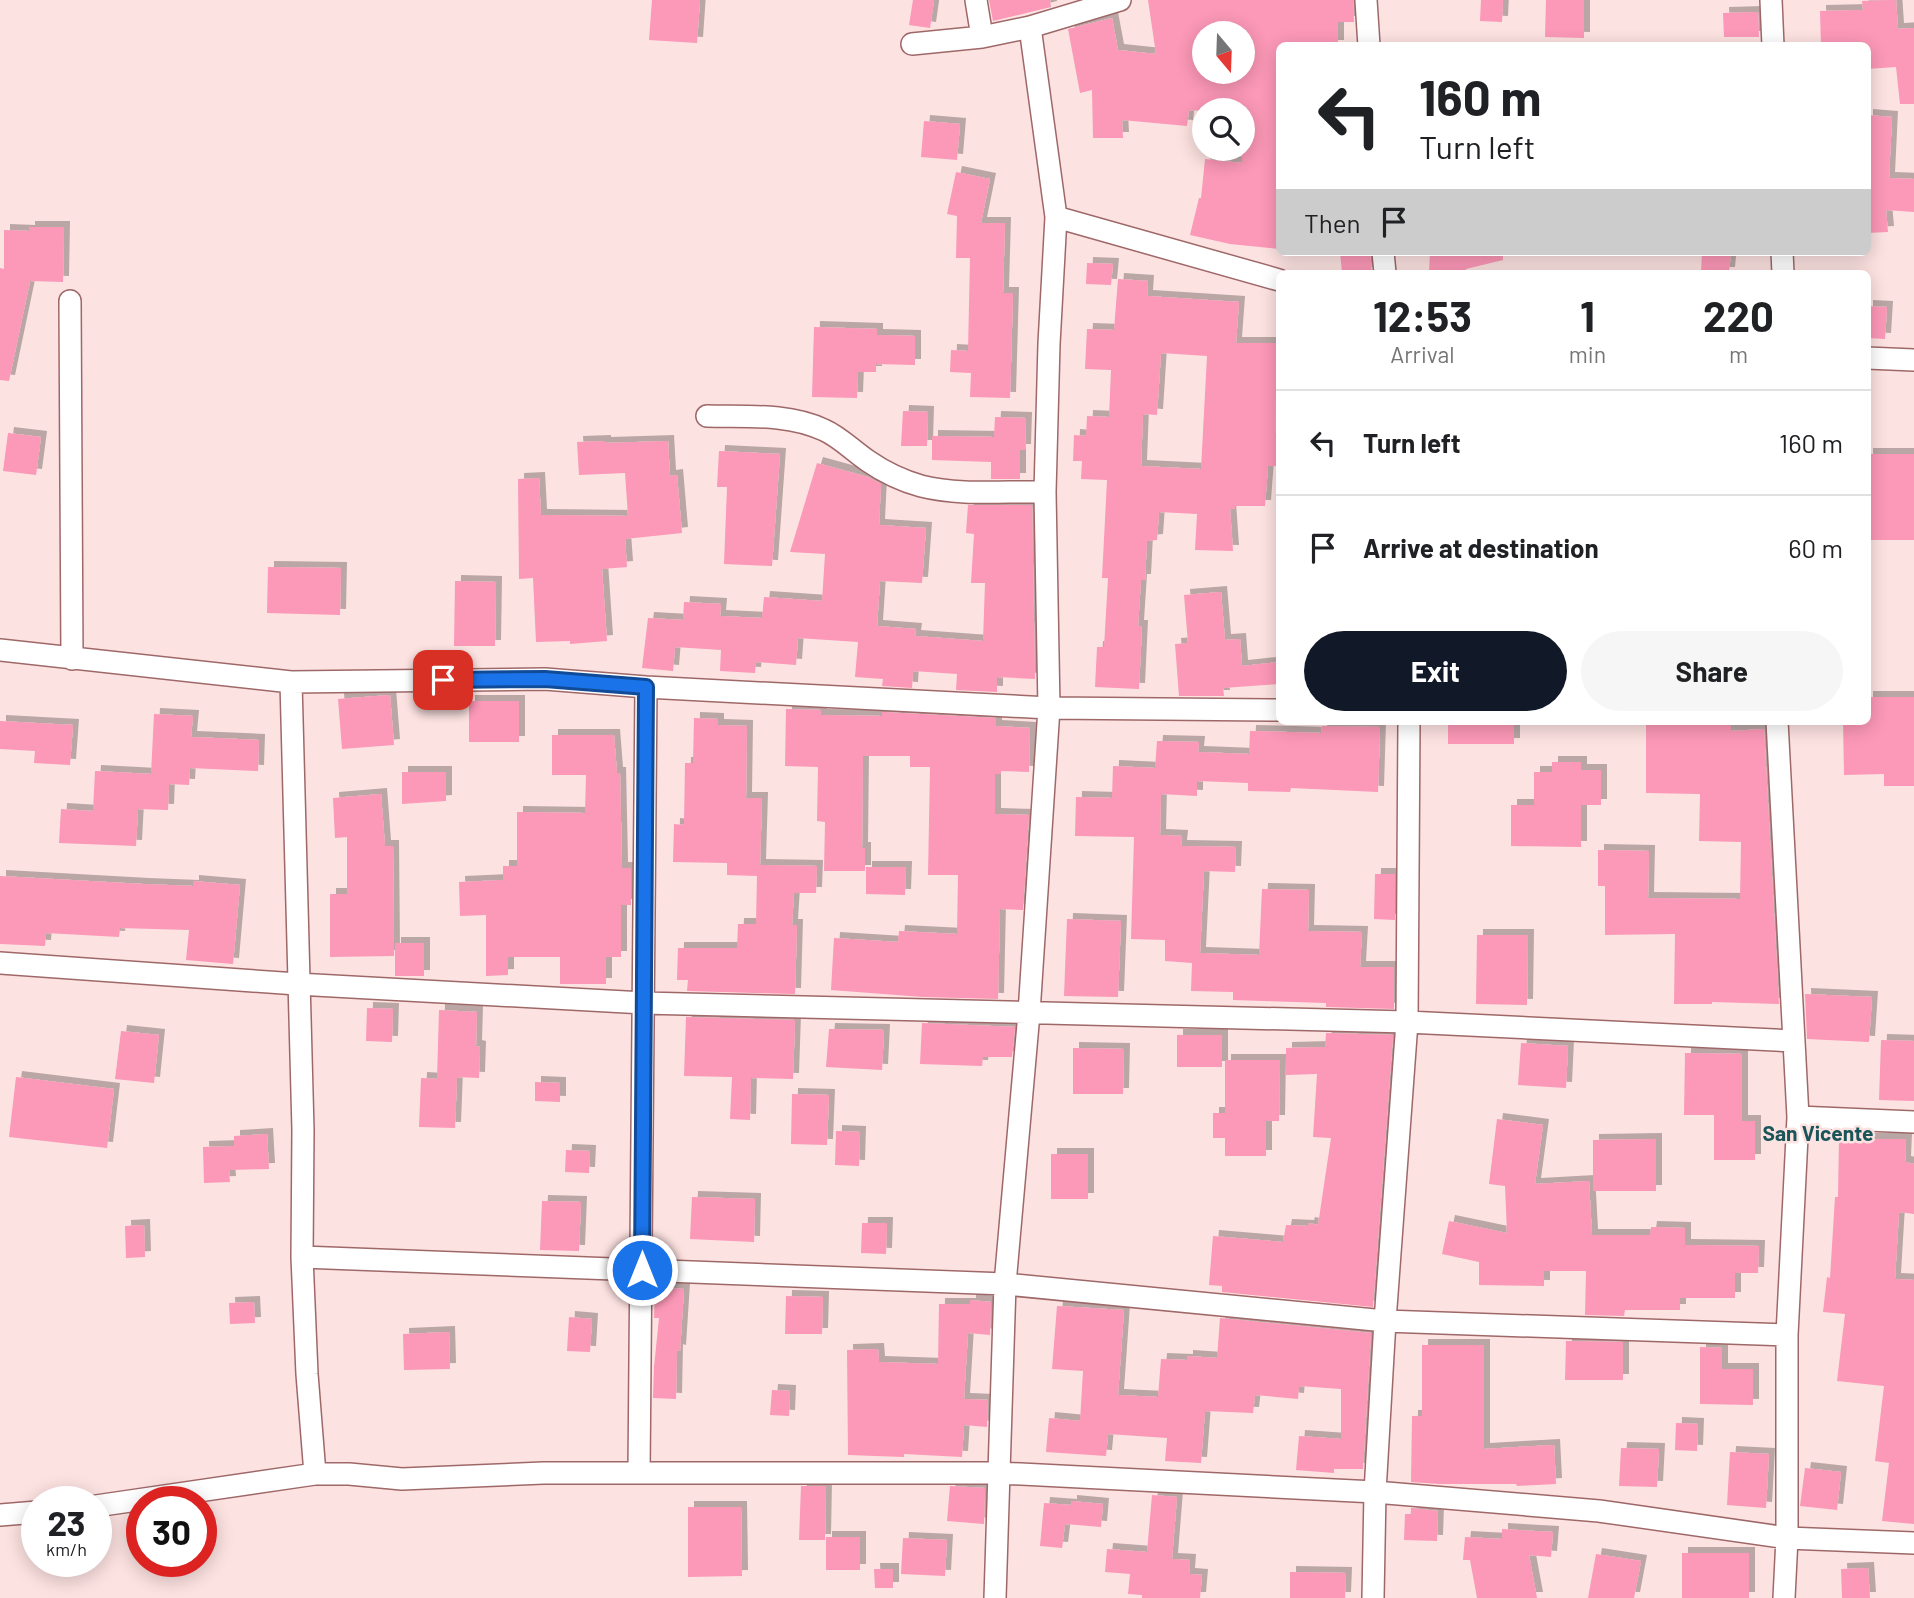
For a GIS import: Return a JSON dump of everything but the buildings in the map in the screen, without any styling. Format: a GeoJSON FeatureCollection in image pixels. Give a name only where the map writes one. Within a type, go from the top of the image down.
{"type":"FeatureCollection","features":[{"type":"Feature","properties":{"kind":"street"},"geometry":{"type":"LineString","coordinates":[[976,0],[982,37]]}},
{"type":"Feature","properties":{"kind":"street"},"geometry":{"type":"LineString","coordinates":[[912,44],[982,37],[1030,27],[1120,0]]}},
{"type":"Feature","properties":{"kind":"street"},"geometry":{"type":"LineString","coordinates":[[1366,0],[1369,42]]}},
{"type":"Feature","properties":{"kind":"street"},"geometry":{"type":"LineString","coordinates":[[1771,0],[1773,42]]}},
{"type":"Feature","properties":{"kind":"street"},"geometry":{"type":"LineString","coordinates":[[995,1598],[1006,1284],[1029,1013],[1049,708],[1045,492],[1056,216],[1030,27]]}},
{"type":"Feature","properties":{"kind":"street"},"geometry":{"type":"LineString","coordinates":[[1056,216],[1276,279]]}},
{"type":"Feature","properties":{"kind":"street"},"geometry":{"type":"LineString","coordinates":[[71,301],[72,659]]}},
{"type":"Feature","properties":{"kind":"street"},"geometry":{"type":"LineString","coordinates":[[1871,358],[1914,360]]}},
{"type":"Feature","properties":{"kind":"street"},"geometry":{"type":"LineString","coordinates":[[707,416],[762,417],[809,424],[826,430],[869,462],[900,479],[921,486],[955,490],[1045,492]]}},
{"type":"Feature","properties":{"kind":"street"},"geometry":{"type":"LineString","coordinates":[[0,650],[291,682],[545,679],[646,687],[1049,708],[1276,710]]}},
{"type":"Feature","properties":{"kind":"street"},"geometry":{"type":"LineString","coordinates":[[291,682],[297,984],[303,1129],[302,1256],[307,1374],[316,1474]]}},
{"type":"Feature","properties":{"kind":"street"},"geometry":{"type":"LineString","coordinates":[[639,1474],[646,687]]}},
{"type":"Feature","properties":{"kind":"street"},"geometry":{"type":"LineString","coordinates":[[1373,1598],[1385,1321],[1407,1022],[1409,725]]}},
{"type":"Feature","properties":{"kind":"street"},"geometry":{"type":"LineString","coordinates":[[1777,725],[1798,1117],[1787,1335],[1787,1538],[1784,1598]]}},
{"type":"Feature","properties":{"kind":"street"},"geometry":{"type":"LineString","coordinates":[[0,963],[297,984],[644,1003],[1407,1022],[1794,1041]]}},
{"type":"Feature","properties":{"kind":"street"},"geometry":{"type":"LineString","coordinates":[[1798,1117],[1914,1122]]}},
{"type":"Feature","properties":{"kind":"street"},"geometry":{"type":"LineString","coordinates":[[302,1256],[1006,1284],[1385,1321],[1787,1335]]}},
{"type":"Feature","properties":{"kind":"street"},"geometry":{"type":"LineString","coordinates":[[112,1504],[316,1474],[402,1479],[543,1473],[1000,1473],[1376,1492],[1599,1511],[1787,1538],[1914,1543]]}},
{"type":"Feature","properties":{"kind":"street"},"geometry":{"type":"LineString","coordinates":[[0,1515],[21,1513]]}},
{"type":"Feature","properties":{"kind":"district","name":"San Vicente"},"geometry":{"type":"Point","coordinates":[1818,1134]}},
{"type":"Feature","properties":{"kind":"route"},"geometry":{"type":"LineString","coordinates":[[443,680],[545,679],[646,687],[642,1270]]}}]}
